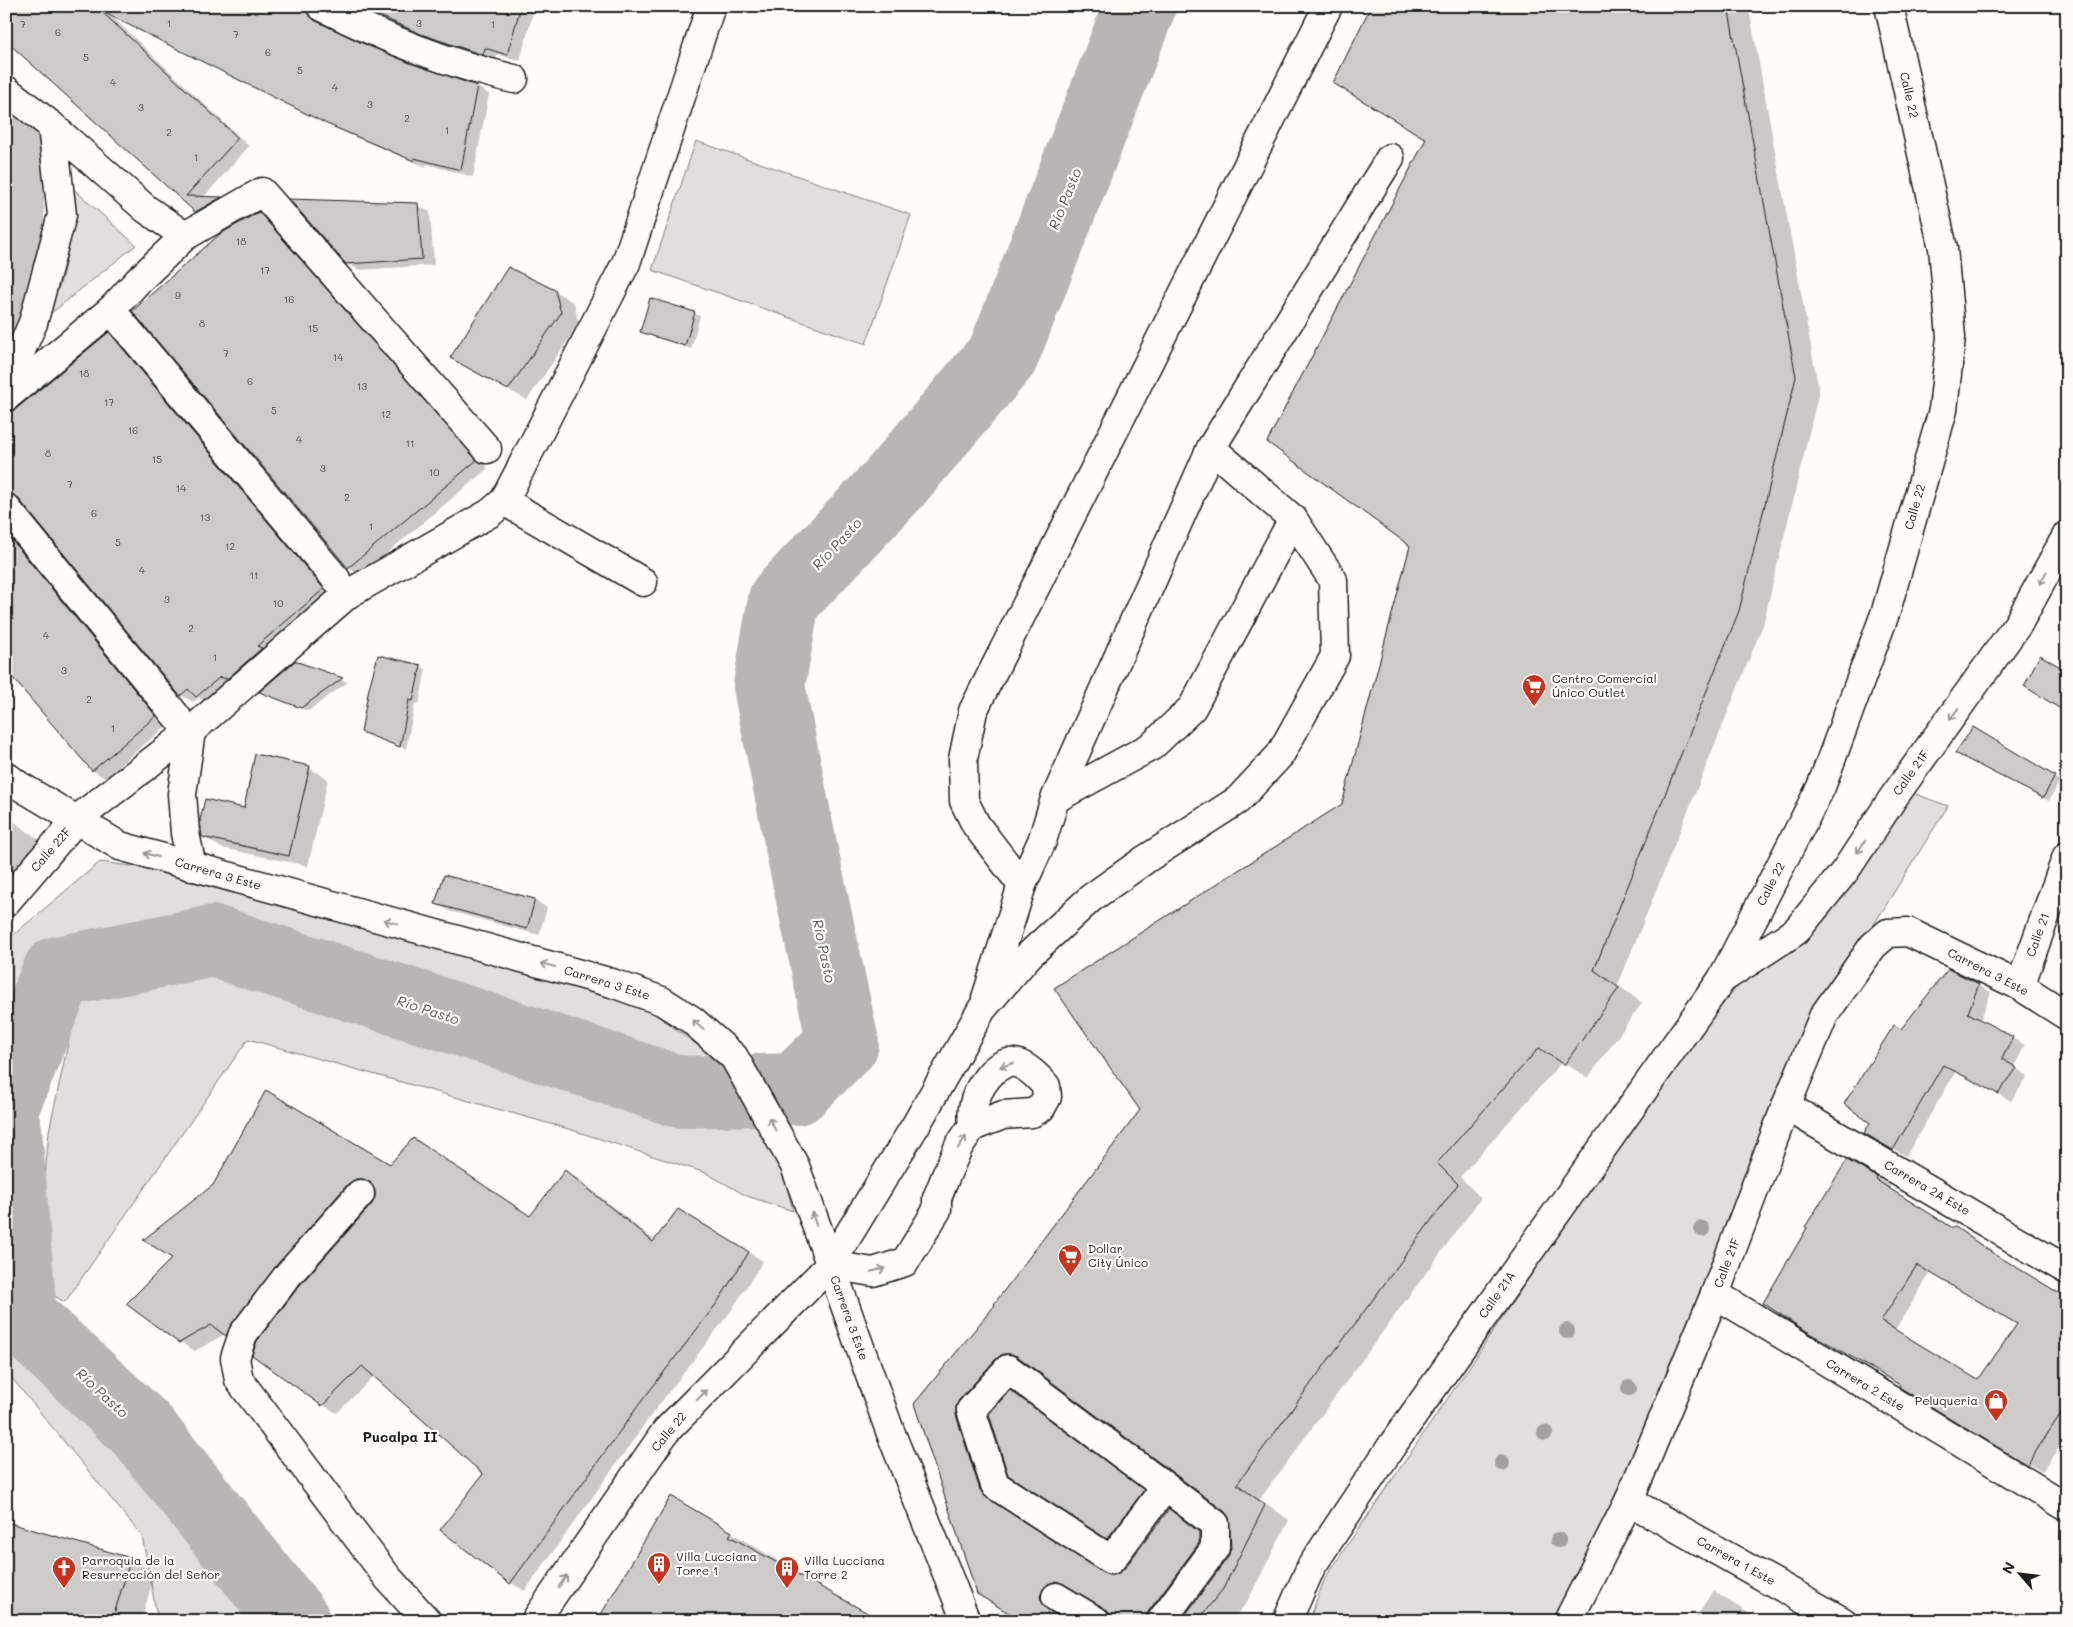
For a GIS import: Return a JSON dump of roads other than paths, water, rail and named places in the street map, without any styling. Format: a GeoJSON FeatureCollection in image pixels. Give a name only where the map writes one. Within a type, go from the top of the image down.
{"type":"FeatureCollection","features":[{"type":"Feature","properties":{"kind":"street"},"geometry":{"type":"LineString","coordinates":[[321,6],[367,30],[394,41],[458,63],[514,79]]}},
{"type":"Feature","properties":{"kind":"street"},"geometry":{"type":"LineString","coordinates":[[643,582],[504,501],[626,263],[711,6]]}},
{"type":"Feature","properties":{"kind":"street"},"geometry":{"type":"LineString","coordinates":[[1022,885],[976,825],[964,801],[963,759],[974,711],[1328,6]]}},
{"type":"Feature","properties":{"kind":"street","name":"Calle 22"},"geometry":{"type":"LineString","coordinates":[[1722,979],[1821,787],[1886,611],[1943,410],[1951,337],[1943,248],[1889,6]]}},
{"type":"Feature","properties":{"kind":"street"},"geometry":{"type":"LineString","coordinates":[[6,90],[52,126],[146,209],[185,236]]}},
{"type":"Feature","properties":{"kind":"street"},"geometry":{"type":"LineString","coordinates":[[6,384],[33,323],[62,215],[52,126]]}},
{"type":"Feature","properties":{"kind":"street"},"geometry":{"type":"LineString","coordinates":[[982,1009],[1022,885],[1042,841],[1055,799],[1211,448],[1390,158]]}},
{"type":"Feature","properties":{"kind":"street"},"geometry":{"type":"LineString","coordinates":[[6,397],[111,310],[185,236],[262,192],[487,449]]}},
{"type":"Feature","properties":{"kind":"street"},"geometry":{"type":"LineString","coordinates":[[111,310],[336,579]]}},
{"type":"Feature","properties":{"kind":"street"},"geometry":{"type":"LineString","coordinates":[[982,1009],[1029,955],[1091,898],[1146,859],[1238,800],[1280,756],[1335,656],[1333,580],[1293,519],[1211,448]]}},
{"type":"Feature","properties":{"kind":"street","name":"Calle 22F"},"geometry":{"type":"LineString","coordinates":[[6,902],[76,820],[184,724],[348,594],[490,513],[504,501]]}},
{"type":"Feature","properties":{"kind":"street"},"geometry":{"type":"LineString","coordinates":[[6,508],[184,724],[182,794],[185,833],[192,867]]}},
{"type":"Feature","properties":{"kind":"street"},"geometry":{"type":"LineString","coordinates":[[1055,799],[1152,746],[1192,708],[1293,519]]}},
{"type":"Feature","properties":{"kind":"street","name":"Calle 21F"},"geometry":{"type":"LineString","coordinates":[[1722,979],[1796,931],[1845,871],[1893,798],[2018,624],[2067,536]]}},
{"type":"Feature","properties":{"kind":"street","name":"Carrera 3 Este"},"geometry":{"type":"LineString","coordinates":[[6,776],[120,846],[612,982],[662,1001],[692,1020],[734,1057],[796,1166],[890,1431],[966,1621]]}},
{"type":"Feature","properties":{"kind":"street","name":"Calle 21"},"geometry":{"type":"LineString","coordinates":[[2020,986],[2067,856]]}},
{"type":"Feature","properties":{"kind":"street","name":"Calle 21F"},"geometry":{"type":"LineString","coordinates":[[1568,1621],[1629,1501],[1715,1294],[1786,1106],[1824,1015],[1873,946],[1888,933],[1908,932]]}},
{"type":"Feature","properties":{"kind":"street","name":"Carrera 3 Este"},"geometry":{"type":"LineString","coordinates":[[1908,932],[2020,986],[2067,1016]]}},
{"type":"Feature","properties":{"kind":"street","name":"Calle 21A"},"geometry":{"type":"LineString","coordinates":[[1288,1621],[1311,1567],[1393,1444],[1722,979]]}},
{"type":"Feature","properties":{"kind":"street","name":"Calle 22"},"geometry":{"type":"LineString","coordinates":[[535,1621],[666,1431],[830,1265],[917,1123],[982,1009]]}},
{"type":"Feature","properties":{"kind":"street","name":"Carrera 2A Este"},"geometry":{"type":"LineString","coordinates":[[1786,1106],[2067,1270]]}},
{"type":"Feature","properties":{"kind":"street"},"geometry":{"type":"LineString","coordinates":[[830,1265],[873,1272],[904,1262],[937,1210],[937,1198],[947,1173],[959,1146],[972,1127]]}},
{"type":"Feature","properties":{"kind":"street"},"geometry":{"type":"LineString","coordinates":[[360,1194],[288,1275],[243,1334],[235,1358],[235,1369],[239,1380],[388,1578],[428,1621]]}},
{"type":"Feature","properties":{"kind":"street","name":"Carrera 2 Este"},"geometry":{"type":"LineString","coordinates":[[1715,1294],[2067,1507]]}},
{"type":"Feature","properties":{"kind":"street"},"geometry":{"type":"LineString","coordinates":[[1160,1494],[1111,1560],[994,1485],[971,1410],[1008,1369],[1215,1524],[1215,1548],[1161,1621]]}},
{"type":"Feature","properties":{"kind":"street","name":"Carrera 1 Este"},"geometry":{"type":"LineString","coordinates":[[1629,1501],[1842,1621]]}},
{"type":"Feature","properties":{"kind":"street"},"geometry":{"type":"LineString","coordinates":[[1056,1597],[1096,1621]]}},
{"type":"Feature","properties":{"kind":"waterway","name":"Río Pasto"},"geometry":{"type":"LineString","coordinates":[[6,1100],[58,972],[213,941],[680,1092],[796,1089],[843,1043],[769,686],[784,600],[894,484],[1003,355],[1140,6]]}},
{"type":"Feature","properties":{"kind":"waterway","name":"Río Pasto"},"geometry":{"type":"LineString","coordinates":[[6,1130],[21,1317],[142,1430],[294,1621]]}},
{"type":"Feature","properties":{"kind":"place","name":"Centro Comercial Único Outlet"},"geometry":{"type":"Point","coordinates":[1534,707]}},
{"type":"Feature","properties":{"kind":"place","name":"Dollar City Único"},"geometry":{"type":"Point","coordinates":[1070,1277]}},
{"type":"Feature","properties":{"kind":"place","name":"Peluqueria"},"geometry":{"type":"Point","coordinates":[1996,1422]}},
{"type":"Feature","properties":{"kind":"place","name":"Villa Lucciana Torre 1"},"geometry":{"type":"Point","coordinates":[659,1585]}},
{"type":"Feature","properties":{"kind":"place","name":"Parroquia de la Resurrección del Señor"},"geometry":{"type":"Point","coordinates":[64,1589]}},
{"type":"Feature","properties":{"kind":"place","name":"Villa Lucciana Torre 2"},"geometry":{"type":"Point","coordinates":[787,1589]}},
{"type":"Feature","properties":{"kind":"district","name":"Pucalpa II"},"geometry":{"type":"Point","coordinates":[400,1437]}}]}
